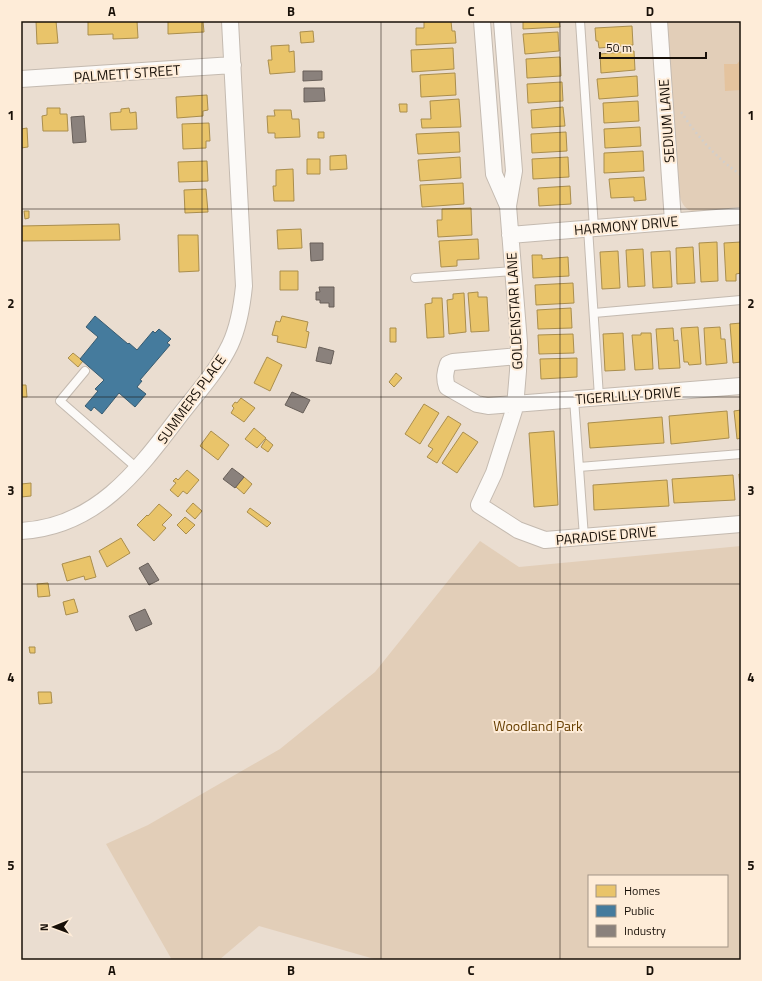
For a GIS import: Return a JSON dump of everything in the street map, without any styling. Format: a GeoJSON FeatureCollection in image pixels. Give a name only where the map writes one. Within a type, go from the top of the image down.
{"type":"FeatureCollection","features":[{"type":"Feature","properties":{"kind":"street","name":"SUMMERS PLACE"},"geometry":{"type":"LineString","coordinates":[[21,531],[52,526],[69,521],[100,504],[115,491],[138,468],[163,438],[219,364],[237,327],[244,286],[230,21]]}},
{"type":"Feature","properties":{"kind":"street","name":"GOLDENSTAR LANE"},"geometry":{"type":"LineString","coordinates":[[482,21],[494,174],[508,206]]}},
{"type":"Feature","properties":{"kind":"street","name":"GOLDENSTAR LANE"},"geometry":{"type":"LineString","coordinates":[[480,505],[494,473],[515,404],[519,356],[508,206],[514,171],[502,21]]}},
{"type":"Feature","properties":{"kind":"street","name":"SEDIUM LANE"},"geometry":{"type":"LineString","coordinates":[[659,21],[673,221]]}},
{"type":"Feature","properties":{"kind":"street","name":"PALMETT STREET"},"geometry":{"type":"LineString","coordinates":[[21,79],[233,65]]}},
{"type":"Feature","properties":{"kind":"street","name":"HARMONY DRIVE"},"geometry":{"type":"LineString","coordinates":[[510,235],[741,216]]}},
{"type":"Feature","properties":{"kind":"street","name":"TIGERLILLY DRIVE"},"geometry":{"type":"LineString","coordinates":[[519,356],[453,362],[448,364],[445,370],[447,387],[477,404],[488,406],[741,386]]}},
{"type":"Feature","properties":{"kind":"street","name":"PARADISE DRIVE"},"geometry":{"type":"LineString","coordinates":[[480,505],[518,530],[546,540],[741,524]]}},
{"type":"Feature","properties":{"kind":"lane"},"geometry":{"type":"LineString","coordinates":[[580,21],[599,397]]}},
{"type":"Feature","properties":{"kind":"lane"},"geometry":{"type":"LineString","coordinates":[[416,278],[513,271]]}},
{"type":"Feature","properties":{"kind":"lane"},"geometry":{"type":"LineString","coordinates":[[594,313],[741,300]]}},
{"type":"Feature","properties":{"kind":"lane"},"geometry":{"type":"LineString","coordinates":[[85,371],[60,401],[138,468]]}},
{"type":"Feature","properties":{"kind":"lane"},"geometry":{"type":"LineString","coordinates":[[574,399],[584,537]]}},
{"type":"Feature","properties":{"kind":"lane"},"geometry":{"type":"LineString","coordinates":[[579,467],[741,454]]}},
{"type":"Feature","properties":{"kind":"path"},"geometry":{"type":"LineString","coordinates":[[680,111],[711,151],[728,167],[741,175]]}},
{"type":"Feature","properties":{"kind":"green space"},"geometry":{"type":"Polygon","coordinates":[[[667,21],[741,21],[741,208],[694,211],[689,210],[683,205],[680,197],[667,21]]]}},
{"type":"Feature","properties":{"kind":"green space","name":"Woodland Park"},"geometry":{"type":"Polygon","coordinates":[[[480,541],[519,567],[741,546],[741,960],[378,960],[259,926],[219,960],[172,960],[106,844],[148,825],[280,749],[375,672],[480,541]]]}},
{"type":"Feature","properties":{"kind":"shaded area"},"geometry":{"type":"Polygon","coordinates":[[[741,59],[741,90],[725,91],[724,64],[737,64],[741,59]]]}},
{"type":"Feature","properties":{"kind":"building: Homes"},"geometry":{"type":"Polygon","coordinates":[[[36,21],[56,21],[58,43],[37,44],[36,21]]]}},
{"type":"Feature","properties":{"kind":"building: Homes"},"geometry":{"type":"Polygon","coordinates":[[[88,21],[137,21],[138,38],[113,39],[113,34],[88,35],[88,21]]]}},
{"type":"Feature","properties":{"kind":"building: Homes"},"geometry":{"type":"Polygon","coordinates":[[[168,21],[203,21],[204,32],[168,34],[168,21]]]}},
{"type":"Feature","properties":{"kind":"building: Homes"},"geometry":{"type":"Polygon","coordinates":[[[424,21],[451,21],[452,31],[455,31],[456,43],[416,45],[416,28],[424,28],[424,21]]]}},
{"type":"Feature","properties":{"kind":"building: Homes"},"geometry":{"type":"Polygon","coordinates":[[[523,21],[559,21],[560,27],[523,29],[523,21]]]}},
{"type":"Feature","properties":{"kind":"building: Homes"},"geometry":{"type":"Polygon","coordinates":[[[632,26],[633,45],[599,48],[598,41],[596,41],[595,28],[632,26]]]}},
{"type":"Feature","properties":{"kind":"building: Homes"},"geometry":{"type":"Polygon","coordinates":[[[313,31],[314,42],[301,43],[300,32],[313,31]]]}},
{"type":"Feature","properties":{"kind":"building: Homes"},"geometry":{"type":"Polygon","coordinates":[[[558,32],[559,51],[525,54],[523,34],[558,32]]]}},
{"type":"Feature","properties":{"kind":"building: Homes"},"geometry":{"type":"Polygon","coordinates":[[[289,45],[289,52],[294,51],[295,72],[270,74],[268,60],[272,60],[271,46],[289,45]]]}},
{"type":"Feature","properties":{"kind":"building: Homes"},"geometry":{"type":"Polygon","coordinates":[[[453,48],[454,69],[412,72],[411,50],[453,48]]]}},
{"type":"Feature","properties":{"kind":"building: Homes"},"geometry":{"type":"Polygon","coordinates":[[[634,51],[635,70],[601,73],[600,54],[634,51]]]}},
{"type":"Feature","properties":{"kind":"building: Homes"},"geometry":{"type":"Polygon","coordinates":[[[560,57],[561,76],[527,78],[526,59],[560,57]]]}},
{"type":"Feature","properties":{"kind":"building: Homes"},"geometry":{"type":"Polygon","coordinates":[[[455,73],[456,95],[421,97],[420,75],[455,73]]]}},
{"type":"Feature","properties":{"kind":"building: Homes"},"geometry":{"type":"Polygon","coordinates":[[[637,76],[638,96],[599,99],[597,79],[637,76]]]}},
{"type":"Feature","properties":{"kind":"building: Homes"},"geometry":{"type":"Polygon","coordinates":[[[562,82],[563,101],[528,103],[527,84],[562,82]]]}},
{"type":"Feature","properties":{"kind":"building: Homes"},"geometry":{"type":"Polygon","coordinates":[[[207,95],[208,110],[203,111],[203,116],[177,118],[176,97],[207,95]]]}},
{"type":"Feature","properties":{"kind":"building: Homes"},"geometry":{"type":"Polygon","coordinates":[[[459,99],[461,127],[422,128],[421,119],[431,119],[430,101],[459,99]]]}},
{"type":"Feature","properties":{"kind":"building: Homes"},"geometry":{"type":"Polygon","coordinates":[[[638,101],[639,121],[604,123],[603,103],[638,101]]]}},
{"type":"Feature","properties":{"kind":"building: Homes"},"geometry":{"type":"Polygon","coordinates":[[[399,104],[407,104],[407,112],[400,112],[399,104]]]}},
{"type":"Feature","properties":{"kind":"building: Homes"},"geometry":{"type":"Polygon","coordinates":[[[563,107],[565,126],[532,128],[531,110],[563,107]]]}},
{"type":"Feature","properties":{"kind":"building: Homes"},"geometry":{"type":"Polygon","coordinates":[[[47,108],[60,108],[60,114],[67,114],[68,131],[43,131],[42,116],[47,115],[47,108]]]}},
{"type":"Feature","properties":{"kind":"building: Homes"},"geometry":{"type":"Polygon","coordinates":[[[129,108],[130,113],[136,112],[137,129],[111,130],[110,113],[121,112],[121,109],[129,108]]]}},
{"type":"Feature","properties":{"kind":"building: Homes"},"geometry":{"type":"Polygon","coordinates":[[[274,110],[291,110],[292,119],[299,119],[300,137],[275,138],[275,133],[268,133],[267,116],[275,116],[274,110]]]}},
{"type":"Feature","properties":{"kind":"building: Homes"},"geometry":{"type":"Polygon","coordinates":[[[209,123],[210,141],[206,141],[206,148],[183,149],[182,124],[209,123]]]}},
{"type":"Feature","properties":{"kind":"building: Homes"},"geometry":{"type":"Polygon","coordinates":[[[640,127],[641,146],[605,148],[604,129],[640,127]]]}},
{"type":"Feature","properties":{"kind":"building: Homes"},"geometry":{"type":"Polygon","coordinates":[[[27,128],[28,147],[21,148],[21,129],[27,128]]]}},
{"type":"Feature","properties":{"kind":"building: Homes"},"geometry":{"type":"Polygon","coordinates":[[[318,132],[324,132],[324,138],[318,138],[318,132]]]}},
{"type":"Feature","properties":{"kind":"building: Homes"},"geometry":{"type":"Polygon","coordinates":[[[459,132],[460,152],[418,154],[416,134],[459,132]]]}},
{"type":"Feature","properties":{"kind":"building: Homes"},"geometry":{"type":"Polygon","coordinates":[[[566,132],[567,151],[532,153],[531,134],[566,132]]]}},
{"type":"Feature","properties":{"kind":"building: Homes"},"geometry":{"type":"Polygon","coordinates":[[[643,151],[644,171],[604,173],[604,153],[643,151]]]}},
{"type":"Feature","properties":{"kind":"building: Homes"},"geometry":{"type":"Polygon","coordinates":[[[346,155],[347,169],[330,170],[330,156],[346,155]]]}},
{"type":"Feature","properties":{"kind":"building: Homes"},"geometry":{"type":"Polygon","coordinates":[[[460,157],[461,178],[420,181],[418,160],[460,157]]]}},
{"type":"Feature","properties":{"kind":"building: Homes"},"geometry":{"type":"Polygon","coordinates":[[[568,157],[569,177],[533,179],[532,159],[568,157]]]}},
{"type":"Feature","properties":{"kind":"building: Homes"},"geometry":{"type":"Polygon","coordinates":[[[307,159],[320,159],[320,174],[307,174],[307,159]]]}},
{"type":"Feature","properties":{"kind":"building: Homes"},"geometry":{"type":"Polygon","coordinates":[[[207,161],[208,181],[179,182],[178,162],[207,161]]]}},
{"type":"Feature","properties":{"kind":"building: Homes"},"geometry":{"type":"Polygon","coordinates":[[[293,169],[294,201],[274,201],[273,186],[276,186],[276,170],[293,169]]]}},
{"type":"Feature","properties":{"kind":"building: Homes"},"geometry":{"type":"Polygon","coordinates":[[[644,177],[646,200],[634,201],[634,197],[611,198],[609,179],[644,177]]]}},
{"type":"Feature","properties":{"kind":"building: Homes"},"geometry":{"type":"Polygon","coordinates":[[[463,183],[464,204],[422,207],[420,185],[463,183]]]}},
{"type":"Feature","properties":{"kind":"building: Homes"},"geometry":{"type":"Polygon","coordinates":[[[570,186],[571,204],[539,206],[538,188],[570,186]]]}},
{"type":"Feature","properties":{"kind":"building: Homes"},"geometry":{"type":"Polygon","coordinates":[[[206,189],[208,212],[185,213],[184,190],[206,189]]]}},
{"type":"Feature","properties":{"kind":"building: Homes"},"geometry":{"type":"Polygon","coordinates":[[[471,208],[472,235],[438,237],[437,220],[442,220],[442,209],[471,208]]]}},
{"type":"Feature","properties":{"kind":"building: Homes"},"geometry":{"type":"Polygon","coordinates":[[[24,211],[29,211],[29,218],[25,219],[24,211]]]}},
{"type":"Feature","properties":{"kind":"building: Homes"},"geometry":{"type":"Polygon","coordinates":[[[119,224],[120,240],[21,241],[21,226],[119,224]]]}},
{"type":"Feature","properties":{"kind":"building: Homes"},"geometry":{"type":"Polygon","coordinates":[[[301,229],[302,248],[278,249],[277,230],[301,229]]]}},
{"type":"Feature","properties":{"kind":"building: Homes"},"geometry":{"type":"Polygon","coordinates":[[[178,235],[198,235],[199,271],[179,272],[178,235]]]}},
{"type":"Feature","properties":{"kind":"building: Homes"},"geometry":{"type":"Polygon","coordinates":[[[478,239],[479,259],[457,260],[457,266],[441,267],[439,241],[478,239]]]}},
{"type":"Feature","properties":{"kind":"building: Homes"},"geometry":{"type":"Polygon","coordinates":[[[717,242],[718,281],[701,282],[699,243],[717,242]]]}},
{"type":"Feature","properties":{"kind":"building: Homes"},"geometry":{"type":"Polygon","coordinates":[[[741,242],[741,273],[736,274],[736,281],[726,281],[724,243],[741,242]]]}},
{"type":"Feature","properties":{"kind":"building: Homes"},"geometry":{"type":"Polygon","coordinates":[[[693,247],[695,283],[677,284],[676,248],[693,247]]]}},
{"type":"Feature","properties":{"kind":"building: Homes"},"geometry":{"type":"Polygon","coordinates":[[[643,249],[645,286],[628,287],[626,250],[643,249]]]}},
{"type":"Feature","properties":{"kind":"building: Homes"},"geometry":{"type":"Polygon","coordinates":[[[618,251],[620,288],[602,289],[600,252],[618,251]]]}},
{"type":"Feature","properties":{"kind":"building: Homes"},"geometry":{"type":"Polygon","coordinates":[[[670,251],[672,287],[653,288],[651,252],[670,251]]]}},
{"type":"Feature","properties":{"kind":"building: Homes"},"geometry":{"type":"Polygon","coordinates":[[[532,255],[542,255],[542,259],[568,257],[569,276],[533,278],[532,255]]]}},
{"type":"Feature","properties":{"kind":"building: Homes"},"geometry":{"type":"Polygon","coordinates":[[[280,271],[298,271],[298,290],[280,290],[280,271]]]}},
{"type":"Feature","properties":{"kind":"building: Homes"},"geometry":{"type":"Polygon","coordinates":[[[573,283],[574,303],[536,305],[535,285],[573,283]]]}},
{"type":"Feature","properties":{"kind":"building: Homes"},"geometry":{"type":"Polygon","coordinates":[[[478,292],[478,297],[487,297],[489,331],[471,332],[468,293],[478,292]]]}},
{"type":"Feature","properties":{"kind":"building: Homes"},"geometry":{"type":"Polygon","coordinates":[[[464,293],[466,332],[449,334],[447,300],[453,299],[453,294],[464,293]]]}},
{"type":"Feature","properties":{"kind":"building: Homes"},"geometry":{"type":"Polygon","coordinates":[[[432,298],[442,298],[444,337],[427,338],[425,304],[432,303],[432,298]]]}},
{"type":"Feature","properties":{"kind":"building: Homes"},"geometry":{"type":"Polygon","coordinates":[[[571,308],[572,328],[538,329],[537,310],[571,308]]]}},
{"type":"Feature","properties":{"kind":"building: Homes"},"geometry":{"type":"Polygon","coordinates":[[[282,316],[308,322],[306,331],[309,332],[306,348],[277,342],[278,336],[272,335],[276,321],[280,322],[282,316]]]}},
{"type":"Feature","properties":{"kind":"building: Homes"},"geometry":{"type":"Polygon","coordinates":[[[741,323],[741,362],[733,363],[730,324],[741,323]]]}},
{"type":"Feature","properties":{"kind":"building: Homes"},"geometry":{"type":"Polygon","coordinates":[[[698,327],[701,364],[689,365],[688,362],[684,362],[681,328],[698,327]]]}},
{"type":"Feature","properties":{"kind":"building: Homes"},"geometry":{"type":"Polygon","coordinates":[[[720,327],[721,339],[725,339],[727,363],[706,365],[704,328],[720,327]]]}},
{"type":"Feature","properties":{"kind":"building: Homes"},"geometry":{"type":"Polygon","coordinates":[[[390,328],[396,328],[396,342],[390,342],[390,328]]]}},
{"type":"Feature","properties":{"kind":"building: Homes"},"geometry":{"type":"Polygon","coordinates":[[[673,328],[674,341],[678,340],[680,368],[659,369],[656,329],[673,328]]]}},
{"type":"Feature","properties":{"kind":"building: Homes"},"geometry":{"type":"Polygon","coordinates":[[[623,333],[625,370],[605,371],[603,334],[623,333]]]}},
{"type":"Feature","properties":{"kind":"building: Homes"},"geometry":{"type":"Polygon","coordinates":[[[641,333],[651,333],[653,369],[635,370],[632,335],[641,335],[641,333]]]}},
{"type":"Feature","properties":{"kind":"building: Homes"},"geometry":{"type":"Polygon","coordinates":[[[573,334],[574,353],[539,354],[538,335],[573,334]]]}},
{"type":"Feature","properties":{"kind":"building: Homes"},"geometry":{"type":"Polygon","coordinates":[[[73,353],[83,361],[78,367],[68,358],[73,353]]]}},
{"type":"Feature","properties":{"kind":"building: Homes"},"geometry":{"type":"Polygon","coordinates":[[[267,357],[282,365],[270,391],[254,383],[267,357]]]}},
{"type":"Feature","properties":{"kind":"building: Homes"},"geometry":{"type":"Polygon","coordinates":[[[577,358],[577,377],[541,379],[540,359],[577,358]]]}},
{"type":"Feature","properties":{"kind":"building: Homes"},"geometry":{"type":"Polygon","coordinates":[[[396,373],[402,378],[394,387],[389,382],[396,373]]]}},
{"type":"Feature","properties":{"kind":"building: Homes"},"geometry":{"type":"Polygon","coordinates":[[[21,385],[26,385],[27,397],[21,397],[21,385]]]}},
{"type":"Feature","properties":{"kind":"building: Homes"},"geometry":{"type":"Polygon","coordinates":[[[241,398],[255,408],[244,422],[231,413],[234,408],[232,406],[241,398]]]}},
{"type":"Feature","properties":{"kind":"building: Homes"},"geometry":{"type":"Polygon","coordinates":[[[424,404],[439,413],[420,444],[405,434],[424,404]]]}},
{"type":"Feature","properties":{"kind":"building: Homes"},"geometry":{"type":"Polygon","coordinates":[[[741,410],[741,438],[737,439],[734,411],[741,410]]]}},
{"type":"Feature","properties":{"kind":"building: Homes"},"geometry":{"type":"Polygon","coordinates":[[[727,411],[729,438],[671,444],[669,416],[727,411]]]}},
{"type":"Feature","properties":{"kind":"building: Homes"},"geometry":{"type":"Polygon","coordinates":[[[448,416],[461,424],[437,463],[427,457],[433,449],[428,446],[448,416]]]}},
{"type":"Feature","properties":{"kind":"building: Homes"},"geometry":{"type":"Polygon","coordinates":[[[662,417],[664,443],[590,448],[588,423],[662,417]]]}},
{"type":"Feature","properties":{"kind":"building: Homes"},"geometry":{"type":"Polygon","coordinates":[[[254,428],[266,438],[257,448],[245,439],[254,428]]]}},
{"type":"Feature","properties":{"kind":"building: Homes"},"geometry":{"type":"Polygon","coordinates":[[[211,431],[229,445],[218,460],[200,446],[211,431]]]}},
{"type":"Feature","properties":{"kind":"building: Homes"},"geometry":{"type":"Polygon","coordinates":[[[554,431],[558,505],[534,507],[529,433],[554,431]]]}},
{"type":"Feature","properties":{"kind":"building: Homes"},"geometry":{"type":"Polygon","coordinates":[[[463,432],[478,442],[457,473],[442,463],[463,432]]]}},
{"type":"Feature","properties":{"kind":"building: Homes"},"geometry":{"type":"Polygon","coordinates":[[[266,439],[273,445],[268,452],[261,447],[266,439]]]}},
{"type":"Feature","properties":{"kind":"building: Homes"},"geometry":{"type":"Polygon","coordinates":[[[187,470],[199,480],[187,494],[183,491],[178,497],[170,490],[176,483],[173,481],[176,478],[178,480],[187,470]]]}},
{"type":"Feature","properties":{"kind":"building: Homes"},"geometry":{"type":"Polygon","coordinates":[[[739,474],[741,474],[741,499],[739,474]]]}},
{"type":"Feature","properties":{"kind":"building: Homes"},"geometry":{"type":"Polygon","coordinates":[[[733,475],[735,500],[674,503],[672,479],[733,475]]]}},
{"type":"Feature","properties":{"kind":"building: Homes"},"geometry":{"type":"Polygon","coordinates":[[[244,477],[252,484],[244,494],[236,487],[244,477]]]}},
{"type":"Feature","properties":{"kind":"building: Homes"},"geometry":{"type":"Polygon","coordinates":[[[667,480],[669,506],[594,510],[593,485],[667,480]]]}},
{"type":"Feature","properties":{"kind":"building: Homes"},"geometry":{"type":"Polygon","coordinates":[[[31,483],[31,496],[21,497],[21,484],[31,483]]]}},
{"type":"Feature","properties":{"kind":"building: Homes"},"geometry":{"type":"Polygon","coordinates":[[[193,503],[202,511],[195,519],[186,511],[193,503]]]}},
{"type":"Feature","properties":{"kind":"building: Homes"},"geometry":{"type":"Polygon","coordinates":[[[159,504],[172,515],[162,525],[166,528],[154,541],[137,525],[159,504]]]}},
{"type":"Feature","properties":{"kind":"building: Homes"},"geometry":{"type":"Polygon","coordinates":[[[250,508],[271,523],[267,527],[247,512],[250,508]]]}},
{"type":"Feature","properties":{"kind":"building: Homes"},"geometry":{"type":"Polygon","coordinates":[[[185,517],[195,525],[186,534],[177,525],[185,517]]]}},
{"type":"Feature","properties":{"kind":"building: Homes"},"geometry":{"type":"Polygon","coordinates":[[[121,538],[130,553],[107,567],[99,551],[121,538]]]}},
{"type":"Feature","properties":{"kind":"building: Homes"},"geometry":{"type":"Polygon","coordinates":[[[90,556],[96,577],[85,580],[84,576],[67,581],[62,564],[90,556]]]}},
{"type":"Feature","properties":{"kind":"building: Homes"},"geometry":{"type":"Polygon","coordinates":[[[48,583],[50,596],[38,597],[37,584],[48,583]]]}},
{"type":"Feature","properties":{"kind":"building: Homes"},"geometry":{"type":"Polygon","coordinates":[[[74,599],[78,612],[66,615],[63,602],[74,599]]]}},
{"type":"Feature","properties":{"kind":"building: Homes"},"geometry":{"type":"Polygon","coordinates":[[[29,647],[35,647],[35,653],[30,653],[29,647]]]}},
{"type":"Feature","properties":{"kind":"building: Homes"},"geometry":{"type":"Polygon","coordinates":[[[38,692],[51,692],[52,703],[39,704],[38,692]]]}},
{"type":"Feature","properties":{"kind":"building: Public"},"geometry":{"type":"Polygon","coordinates":[[[95,316],[137,350],[153,331],[155,333],[159,329],[171,339],[167,343],[170,345],[140,380],[142,381],[137,387],[146,394],[135,407],[119,393],[102,414],[94,407],[91,411],[85,406],[98,391],[95,389],[104,380],[80,359],[98,337],[86,327],[95,316]]]}},
{"type":"Feature","properties":{"kind":"building: Industry"},"geometry":{"type":"Polygon","coordinates":[[[303,71],[322,71],[322,80],[303,81],[303,71]]]}},
{"type":"Feature","properties":{"kind":"building: Industry"},"geometry":{"type":"Polygon","coordinates":[[[304,88],[324,88],[325,101],[304,102],[304,88]]]}},
{"type":"Feature","properties":{"kind":"building: Industry"},"geometry":{"type":"Polygon","coordinates":[[[84,116],[86,142],[73,143],[71,117],[84,116]]]}},
{"type":"Feature","properties":{"kind":"building: Industry"},"geometry":{"type":"Polygon","coordinates":[[[310,243],[323,243],[323,260],[311,261],[310,243]]]}},
{"type":"Feature","properties":{"kind":"building: Industry"},"geometry":{"type":"Polygon","coordinates":[[[319,287],[334,287],[334,307],[329,307],[329,303],[320,303],[320,300],[316,300],[316,292],[320,292],[319,287]]]}},
{"type":"Feature","properties":{"kind":"building: Industry"},"geometry":{"type":"Polygon","coordinates":[[[319,347],[334,351],[331,364],[316,361],[319,347]]]}},
{"type":"Feature","properties":{"kind":"building: Industry"},"geometry":{"type":"Polygon","coordinates":[[[292,392],[310,400],[303,413],[285,405],[292,392]]]}},
{"type":"Feature","properties":{"kind":"building: Industry"},"geometry":{"type":"Polygon","coordinates":[[[232,468],[244,477],[235,488],[223,479],[232,468]]]}},
{"type":"Feature","properties":{"kind":"building: Industry"},"geometry":{"type":"Polygon","coordinates":[[[148,563],[159,580],[149,585],[139,568],[148,563]]]}},
{"type":"Feature","properties":{"kind":"building: Industry"},"geometry":{"type":"Polygon","coordinates":[[[145,609],[152,624],[136,631],[129,616],[145,609]]]}}]}
